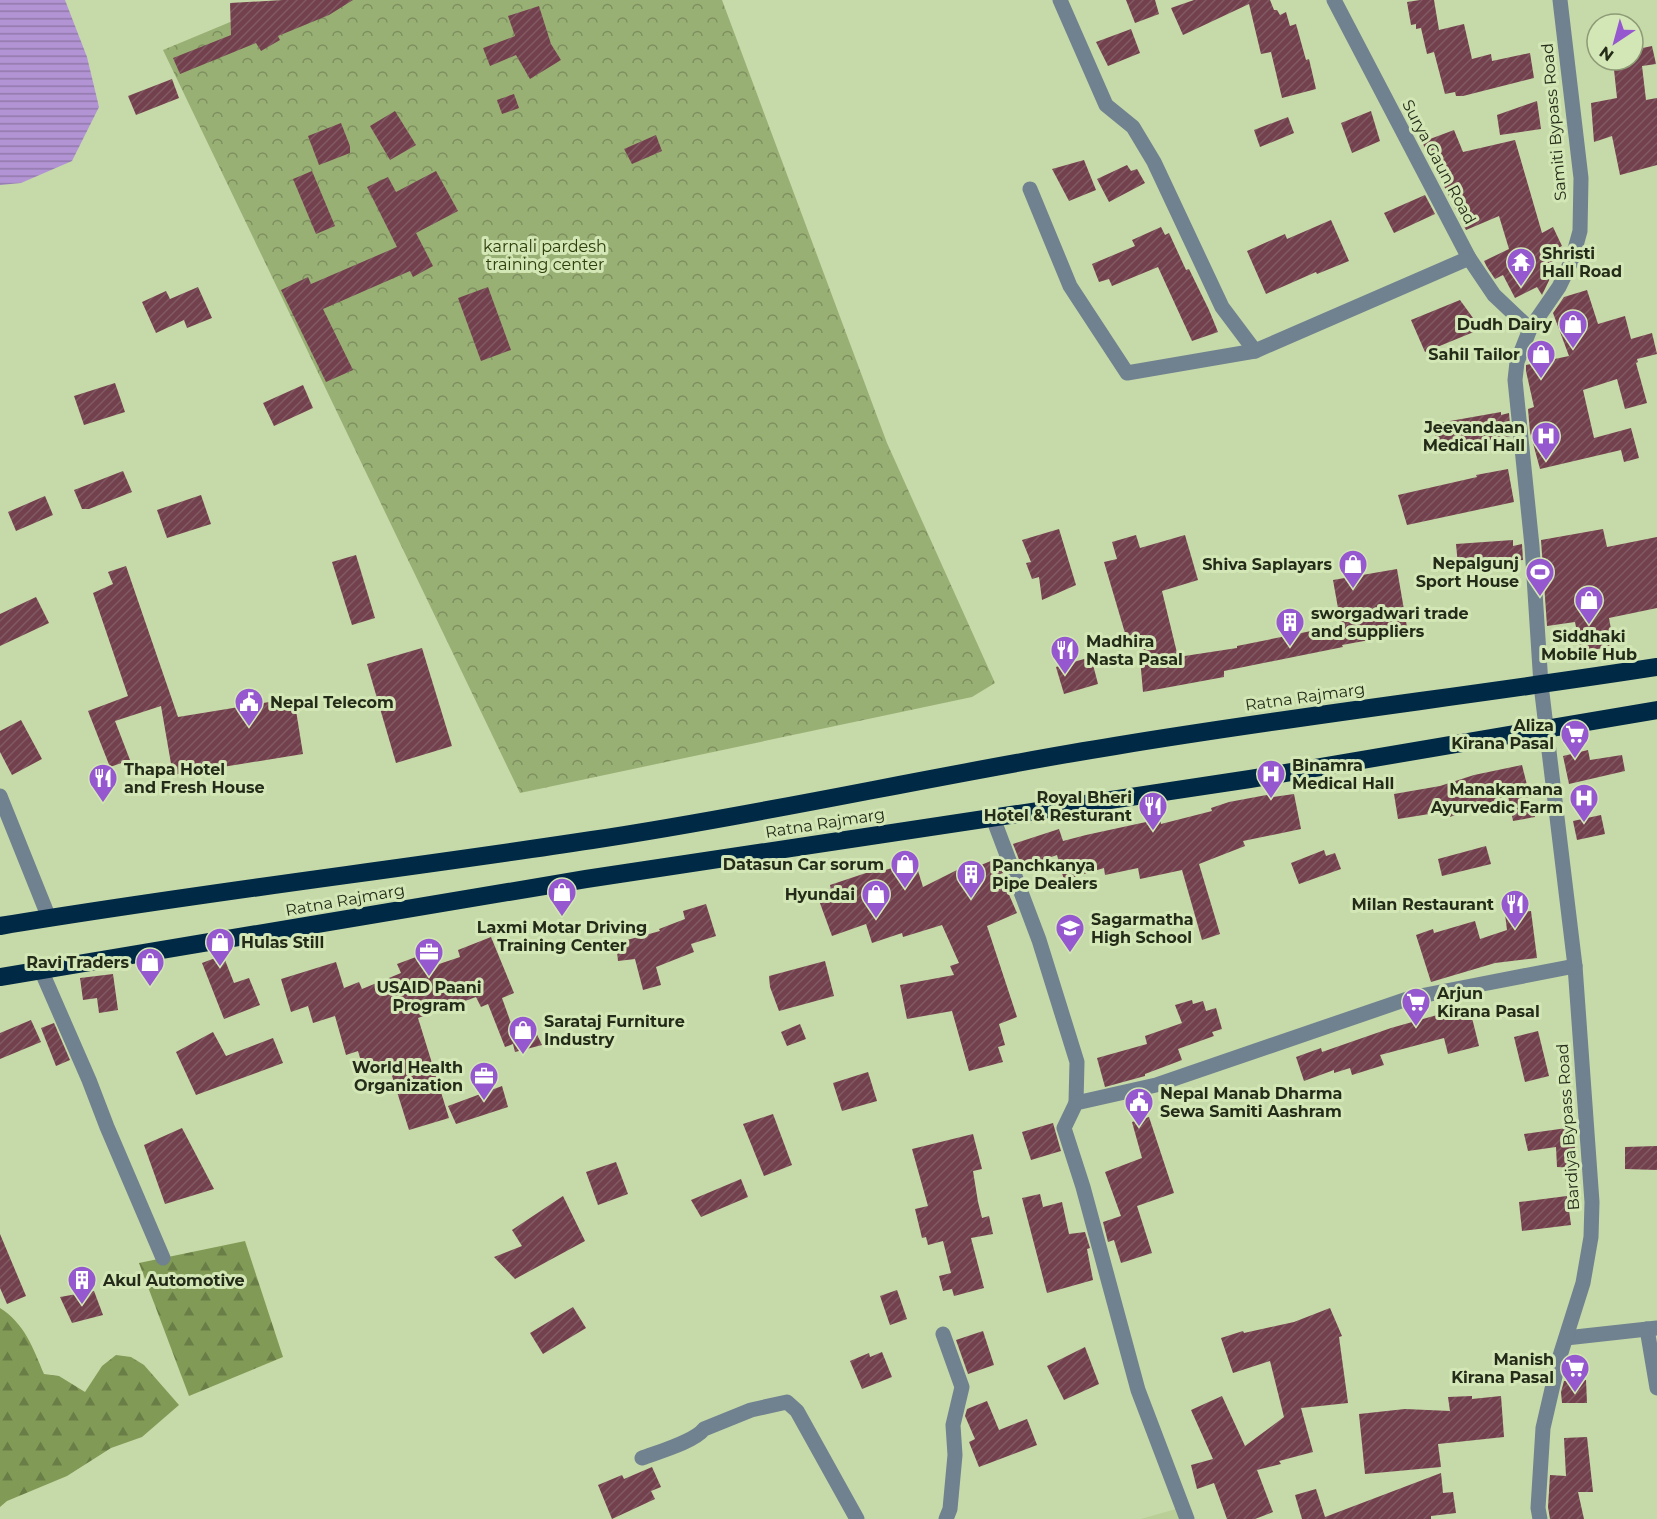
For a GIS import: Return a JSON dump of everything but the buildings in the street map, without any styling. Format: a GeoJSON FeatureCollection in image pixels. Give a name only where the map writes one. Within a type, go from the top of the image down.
{"type":"FeatureCollection","features":[{"type":"Feature","properties":{"kind":"highway","name":"Ratna Rajmarg"},"geometry":{"type":"LineString","coordinates":[[0,926],[595,840],[1110,746],[1657,667]]}},
{"type":"Feature","properties":{"kind":"highway","name":"Ratna Rajmarg"},"geometry":{"type":"LineString","coordinates":[[0,977],[586,879],[1250,779],[1657,710]]}},
{"type":"Feature","properties":{"kind":"street"},"geometry":{"type":"LineString","coordinates":[[1060,0],[1106,105],[1133,128],[1154,162],[1222,307],[1255,351]]}},
{"type":"Feature","properties":{"kind":"street","name":"Surya Gaun Road"},"geometry":{"type":"LineString","coordinates":[[1334,0],[1469,258],[1494,295],[1530,329]]}},
{"type":"Feature","properties":{"kind":"street","name":"Samiti Bypass Road"},"geometry":{"type":"LineString","coordinates":[[1545,729],[1532,546],[1515,380],[1517,362],[1530,329],[1559,287],[1572,260],[1580,231],[1581,178],[1560,0]]}},
{"type":"Feature","properties":{"kind":"street"},"geometry":{"type":"LineString","coordinates":[[1030,189],[1070,286],[1127,374],[1255,351],[1469,258]]}},
{"type":"Feature","properties":{"kind":"street","name":"Bardiya Bypass Road"},"geometry":{"type":"LineString","coordinates":[[1540,1519],[1538,1508],[1543,1428],[1583,1283],[1592,1237],[1592,1202],[1575,966],[1545,729]]}},
{"type":"Feature","properties":{"kind":"street"},"geometry":{"type":"LineString","coordinates":[[0,795],[49,918]]}},
{"type":"Feature","properties":{"kind":"street"},"geometry":{"type":"LineString","coordinates":[[993,818],[1039,940],[1077,1062],[1076,1102],[1064,1128],[1083,1186],[1138,1390],[1187,1519]]}},
{"type":"Feature","properties":{"kind":"street"},"geometry":{"type":"LineString","coordinates":[[1076,1102],[1156,1085],[1410,998],[1575,966]]}},
{"type":"Feature","properties":{"kind":"street"},"geometry":{"type":"LineString","coordinates":[[40,970],[89,1080],[163,1258]]}},
{"type":"Feature","properties":{"kind":"street"},"geometry":{"type":"LineString","coordinates":[[1566,1338],[1652,1329],[1657,1388]]}},
{"type":"Feature","properties":{"kind":"street"},"geometry":{"type":"LineString","coordinates":[[943,1334],[962,1387],[953,1425],[955,1455],[950,1509],[946,1519]]}},
{"type":"Feature","properties":{"kind":"street"},"geometry":{"type":"LineString","coordinates":[[642,1458],[751,1410],[787,1402],[797,1411],[857,1519]]}},
{"type":"Feature","properties":{"kind":"shaded area"},"geometry":{"type":"Polygon","coordinates":[[[0,0],[65,0],[87,57],[99,107],[72,161],[21,183],[0,185],[0,0]]]}},
{"type":"Feature","properties":{"kind":"shaded area"},"geometry":{"type":"Polygon","coordinates":[[[1183,1507],[1187,1519],[1141,1519],[1183,1507]]]}},
{"type":"Feature","properties":{"kind":"green space","name":"karnali pardesh training center"},"geometry":{"type":"Polygon","coordinates":[[[283,0],[722,0],[887,443],[995,683],[972,697],[520,793],[163,50],[283,0]]]}},
{"type":"Feature","properties":{"kind":"green space"},"geometry":{"type":"Polygon","coordinates":[[[245,1241],[283,1357],[189,1396],[139,1263],[245,1241]]]}},
{"type":"Feature","properties":{"kind":"green space"},"geometry":{"type":"Polygon","coordinates":[[[0,1308],[9,1314],[22,1329],[44,1374],[59,1376],[85,1392],[102,1366],[116,1355],[131,1357],[144,1365],[179,1405],[142,1437],[111,1448],[67,1476],[7,1501],[0,1507],[0,1308]]]}},
{"type":"Feature","properties":{"kind":"place","name":"Shristi Hall Road"},"geometry":{"type":"Point","coordinates":[1521,288]}},
{"type":"Feature","properties":{"kind":"place","name":"Dudh Dairy"},"geometry":{"type":"Point","coordinates":[1573,350]}},
{"type":"Feature","properties":{"kind":"place","name":"Sahil Tailor"},"geometry":{"type":"Point","coordinates":[1541,380]}},
{"type":"Feature","properties":{"kind":"place","name":"Jeevandaan Medical Hall"},"geometry":{"type":"Point","coordinates":[1546,462]}},
{"type":"Feature","properties":{"kind":"place","name":"Shiva Saplayars"},"geometry":{"type":"Point","coordinates":[1353,590]}},
{"type":"Feature","properties":{"kind":"place","name":"Nepalgunj Sport House"},"geometry":{"type":"Point","coordinates":[1540,598]}},
{"type":"Feature","properties":{"kind":"place","name":"Siddhaki Mobile Hub"},"geometry":{"type":"Point","coordinates":[1589,626]}},
{"type":"Feature","properties":{"kind":"place","name":"sworgadwari trade and suppliers"},"geometry":{"type":"Point","coordinates":[1290,648]}},
{"type":"Feature","properties":{"kind":"place","name":"Madhira Nasta Pasal"},"geometry":{"type":"Point","coordinates":[1065,676]}},
{"type":"Feature","properties":{"kind":"place","name":"Nepal Telecom"},"geometry":{"type":"Point","coordinates":[249,728]}},
{"type":"Feature","properties":{"kind":"place","name":"Aliza Kirana Pasal"},"geometry":{"type":"Point","coordinates":[1575,760]}},
{"type":"Feature","properties":{"kind":"place","name":"Binamra Medical Hall"},"geometry":{"type":"Point","coordinates":[1271,800]}},
{"type":"Feature","properties":{"kind":"place","name":"Thapa Hotel and Fresh House"},"geometry":{"type":"Point","coordinates":[103,804]}},
{"type":"Feature","properties":{"kind":"place","name":"Manakamana Ayurvedic Farm"},"geometry":{"type":"Point","coordinates":[1584,824]}},
{"type":"Feature","properties":{"kind":"place","name":"Royal Bheri Hotel & Resturant"},"geometry":{"type":"Point","coordinates":[1153,832]}},
{"type":"Feature","properties":{"kind":"place","name":"Datasun Car sorum"},"geometry":{"type":"Point","coordinates":[905,890]}},
{"type":"Feature","properties":{"kind":"place","name":"Panchkanya Pipe Dealers"},"geometry":{"type":"Point","coordinates":[971,900]}},
{"type":"Feature","properties":{"kind":"place","name":"Laxmi Motar Driving Training Center"},"geometry":{"type":"Point","coordinates":[562,918]}},
{"type":"Feature","properties":{"kind":"place","name":"Hyundai"},"geometry":{"type":"Point","coordinates":[876,920]}},
{"type":"Feature","properties":{"kind":"place","name":"Milan Restaurant"},"geometry":{"type":"Point","coordinates":[1515,930]}},
{"type":"Feature","properties":{"kind":"place","name":"Sagarmatha High School"},"geometry":{"type":"Point","coordinates":[1070,954]}},
{"type":"Feature","properties":{"kind":"place","name":"Hulas Still"},"geometry":{"type":"Point","coordinates":[220,968]}},
{"type":"Feature","properties":{"kind":"place","name":"USAID Paani Program"},"geometry":{"type":"Point","coordinates":[429,978]}},
{"type":"Feature","properties":{"kind":"place","name":"Ravi Traders"},"geometry":{"type":"Point","coordinates":[150,988]}},
{"type":"Feature","properties":{"kind":"place","name":"Arjun Kirana Pasal"},"geometry":{"type":"Point","coordinates":[1416,1028]}},
{"type":"Feature","properties":{"kind":"place","name":"Sarataj Furniture Industry"},"geometry":{"type":"Point","coordinates":[523,1056]}},
{"type":"Feature","properties":{"kind":"place","name":"World Health Organization"},"geometry":{"type":"Point","coordinates":[484,1102]}},
{"type":"Feature","properties":{"kind":"place","name":"Nepal Manab Dharma Sewa Samiti Aashram"},"geometry":{"type":"Point","coordinates":[1139,1128]}},
{"type":"Feature","properties":{"kind":"place","name":"Akul Automotive"},"geometry":{"type":"Point","coordinates":[82,1306]}},
{"type":"Feature","properties":{"kind":"place","name":"Manish Kirana Pasal"},"geometry":{"type":"Point","coordinates":[1575,1394]}}]}
